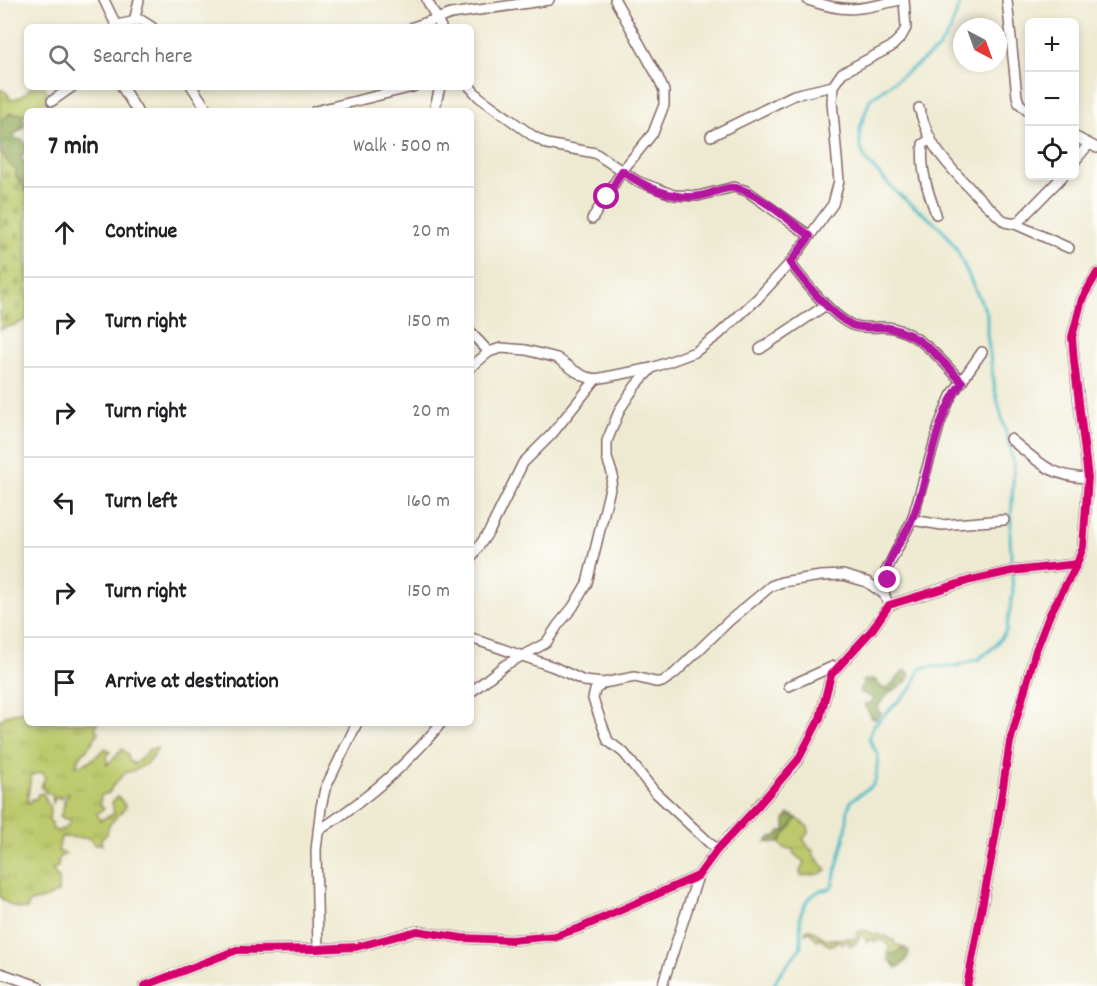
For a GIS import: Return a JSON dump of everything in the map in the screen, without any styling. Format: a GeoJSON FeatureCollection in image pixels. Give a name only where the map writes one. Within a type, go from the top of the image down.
{"type":"FeatureCollection","features":[{"type":"Feature","properties":{"kind":"street"},"geometry":{"type":"LineString","coordinates":[[104,0],[116,24]]}},
{"type":"Feature","properties":{"kind":"street"},"geometry":{"type":"LineString","coordinates":[[134,22],[138,0]]}},
{"type":"Feature","properties":{"kind":"street"},"geometry":{"type":"LineString","coordinates":[[427,0],[439,23],[451,14],[549,0]]}},
{"type":"Feature","properties":{"kind":"street"},"geometry":{"type":"LineString","coordinates":[[592,219],[622,171],[653,133],[664,105],[664,91],[615,0]]}},
{"type":"Feature","properties":{"kind":"street"},"geometry":{"type":"LineString","coordinates":[[474,364],[489,352],[501,348],[526,350],[557,358],[575,371],[596,379],[652,368],[695,352],[757,299],[790,263],[833,204],[839,181],[832,102],[833,86],[842,73],[891,47],[906,28],[906,9],[902,0],[857,10],[833,9],[808,0]]}},
{"type":"Feature","properties":{"kind":"street"},"geometry":{"type":"LineString","coordinates":[[1007,0],[1017,96],[1019,103],[1025,109]]}},
{"type":"Feature","properties":{"kind":"street"},"geometry":{"type":"LineString","coordinates":[[126,24],[141,20],[147,24]]}},
{"type":"Feature","properties":{"kind":"street"},"geometry":{"type":"LineString","coordinates":[[711,136],[794,95],[833,86]]}},
{"type":"Feature","properties":{"kind":"street"},"geometry":{"type":"LineString","coordinates":[[52,101],[68,90]]}},
{"type":"Feature","properties":{"kind":"street"},"geometry":{"type":"LineString","coordinates":[[124,90],[135,108]]}},
{"type":"Feature","properties":{"kind":"street"},"geometry":{"type":"LineString","coordinates":[[194,90],[206,108]]}},
{"type":"Feature","properties":{"kind":"street"},"geometry":{"type":"LineString","coordinates":[[327,108],[399,90]]}},
{"type":"Feature","properties":{"kind":"street"},"geometry":{"type":"LineString","coordinates":[[435,108],[439,90]]}},
{"type":"Feature","properties":{"kind":"street"},"geometry":{"type":"LineString","coordinates":[[472,90],[478,98],[547,144],[595,153],[637,181],[674,195],[698,196],[734,187],[747,191],[810,236]]}},
{"type":"Feature","properties":{"kind":"street"},"geometry":{"type":"LineString","coordinates":[[919,108],[931,139],[948,163],[998,216],[1005,222],[1015,224],[1069,248]]}},
{"type":"Feature","properties":{"kind":"street"},"geometry":{"type":"LineString","coordinates":[[931,139],[923,144],[922,153],[926,185],[936,214]]}},
{"type":"Feature","properties":{"kind":"street"},"geometry":{"type":"LineString","coordinates":[[1079,139],[1093,146],[1079,158]]}},
{"type":"Feature","properties":{"kind":"street"},"geometry":{"type":"LineString","coordinates":[[1015,224],[1059,180]]}},
{"type":"Feature","properties":{"kind":"street"},"geometry":{"type":"LineString","coordinates":[[790,263],[826,305],[850,324],[895,329],[912,337],[940,359],[962,382]]}},
{"type":"Feature","properties":{"kind":"street"},"geometry":{"type":"LineString","coordinates":[[967,986],[995,838],[1010,742],[1036,650],[1050,614],[1077,564],[1083,547],[1088,478],[1072,337],[1082,299],[1095,279]]}},
{"type":"Feature","properties":{"kind":"street"},"geometry":{"type":"LineString","coordinates":[[760,349],[826,305]]}},
{"type":"Feature","properties":{"kind":"street"},"geometry":{"type":"LineString","coordinates":[[474,336],[489,352]]}},
{"type":"Feature","properties":{"kind":"street"},"geometry":{"type":"LineString","coordinates":[[867,582],[880,578],[886,571],[912,520],[940,423],[951,396],[982,352]]}},
{"type":"Feature","properties":{"kind":"street"},"geometry":{"type":"LineString","coordinates":[[474,690],[505,665],[546,643],[558,624],[573,607],[587,583],[613,476],[607,458],[606,441],[620,409],[636,385],[652,368]]}},
{"type":"Feature","properties":{"kind":"street"},"geometry":{"type":"LineString","coordinates":[[474,554],[490,530],[523,464],[552,434],[596,379]]}},
{"type":"Feature","properties":{"kind":"street"},"geometry":{"type":"LineString","coordinates":[[1010,439],[1052,471],[1063,476],[1088,478]]}},
{"type":"Feature","properties":{"kind":"street"},"geometry":{"type":"LineString","coordinates":[[912,520],[942,525],[1004,520]]}},
{"type":"Feature","properties":{"kind":"street"},"geometry":{"type":"LineString","coordinates":[[662,986],[698,876],[717,850],[798,760],[820,718],[831,675],[872,630],[889,605],[971,580],[1012,571],[1077,564]]}},
{"type":"Feature","properties":{"kind":"street"},"geometry":{"type":"LineString","coordinates":[[884,594],[888,580],[886,571]]}},
{"type":"Feature","properties":{"kind":"street"},"geometry":{"type":"LineString","coordinates":[[474,639],[581,679],[603,683],[634,677],[663,682],[729,621],[771,586],[782,582],[843,575],[877,587],[884,594],[889,605]]}},
{"type":"Feature","properties":{"kind":"street"},"geometry":{"type":"LineString","coordinates":[[789,686],[842,662]]}},
{"type":"Feature","properties":{"kind":"street"},"geometry":{"type":"LineString","coordinates":[[581,679],[593,699],[608,741],[624,753],[654,791],[717,850]]}},
{"type":"Feature","properties":{"kind":"street"},"geometry":{"type":"LineString","coordinates":[[593,699],[595,690],[603,683]]}},
{"type":"Feature","properties":{"kind":"street"},"geometry":{"type":"LineString","coordinates":[[318,949],[316,850],[325,789],[356,726]]}},
{"type":"Feature","properties":{"kind":"street"},"geometry":{"type":"LineString","coordinates":[[318,831],[348,811],[417,752],[439,726]]}},
{"type":"Feature","properties":{"kind":"street"},"geometry":{"type":"LineString","coordinates":[[144,986],[237,950],[356,947],[417,931],[462,938],[511,940],[555,936],[580,928],[698,876]]}},
{"type":"Feature","properties":{"kind":"street"},"geometry":{"type":"LineString","coordinates":[[0,973],[38,986]]}},
{"type":"Feature","properties":{"kind":"green space"},"geometry":{"type":"Polygon","coordinates":[[[0,89],[7,93],[11,100],[22,96],[29,90],[46,90],[49,100],[37,108],[24,108],[23,116],[23,114],[0,122],[0,89]]]}},
{"type":"Feature","properties":{"kind":"green space"},"geometry":{"type":"Polygon","coordinates":[[[10,113],[23,114],[23,128],[13,136],[24,142],[22,160],[24,162],[24,188],[0,153],[0,122],[10,113]]]}},
{"type":"Feature","properties":{"kind":"green space"},"geometry":{"type":"Polygon","coordinates":[[[0,151],[11,166],[17,170],[15,174],[23,184],[24,191],[24,320],[0,329],[0,151]]]}},
{"type":"Feature","properties":{"kind":"green space"},"geometry":{"type":"Polygon","coordinates":[[[905,670],[910,674],[907,681],[890,691],[879,705],[878,711],[881,713],[876,719],[872,718],[864,704],[871,703],[873,698],[860,692],[864,684],[862,681],[874,679],[882,688],[887,689],[905,670]]]}},
{"type":"Feature","properties":{"kind":"green space"},"geometry":{"type":"Polygon","coordinates":[[[24,711],[24,726],[96,726],[98,732],[96,737],[75,767],[90,761],[106,748],[110,751],[107,765],[122,749],[128,755],[129,761],[134,764],[150,749],[157,748],[149,762],[124,773],[109,793],[101,795],[100,804],[104,808],[97,814],[100,820],[114,814],[112,802],[118,796],[126,807],[109,825],[107,834],[101,839],[102,845],[100,843],[95,845],[89,838],[61,837],[58,851],[66,854],[59,857],[58,867],[52,869],[59,880],[58,892],[47,898],[30,902],[27,909],[12,906],[0,897],[0,719],[6,715],[24,711]],[[42,772],[31,775],[27,802],[31,802],[38,794],[43,793],[50,809],[49,822],[52,822],[52,829],[58,831],[67,827],[71,819],[60,816],[69,793],[60,799],[59,796],[56,797],[53,803],[52,794],[48,794],[41,787],[45,777],[42,772]]]}},
{"type":"Feature","properties":{"kind":"green space"},"geometry":{"type":"Polygon","coordinates":[[[789,814],[797,818],[780,843],[766,842],[771,837],[777,836],[780,831],[785,831],[785,820],[789,814]]]}},
{"type":"Feature","properties":{"kind":"green space"},"geometry":{"type":"Polygon","coordinates":[[[797,818],[808,827],[809,832],[803,839],[827,870],[819,874],[801,876],[800,872],[804,862],[794,854],[793,849],[784,848],[780,843],[797,818]]]}},
{"type":"Feature","properties":{"kind":"green space"},"geometry":{"type":"Polygon","coordinates":[[[809,929],[826,939],[856,938],[858,932],[866,930],[882,937],[887,936],[894,940],[894,944],[903,947],[897,953],[889,955],[887,952],[890,949],[886,942],[880,940],[875,942],[870,939],[867,942],[863,935],[855,944],[853,942],[852,946],[849,945],[849,940],[842,944],[834,941],[836,943],[833,945],[831,943],[830,946],[819,938],[817,940],[809,931],[805,933],[809,929]]]}},
{"type":"Feature","properties":{"kind":"green space"},"geometry":{"type":"Polygon","coordinates":[[[903,947],[909,951],[908,957],[896,968],[888,958],[889,955],[897,953],[903,947]]]}},
{"type":"Feature","properties":{"kind":"waterway"},"geometry":{"type":"LineString","coordinates":[[774,986],[778,976],[801,947],[800,915],[808,899],[832,886],[846,831],[848,808],[852,800],[873,785],[876,779],[878,755],[869,739],[873,726],[912,688],[920,669],[956,666],[979,659],[995,646],[1006,631],[1013,593],[1010,537],[1014,465],[995,390],[987,334],[987,314],[956,248],[941,228],[897,193],[866,160],[860,146],[860,128],[870,99],[937,50],[950,31],[961,0]]}},
{"type":"Feature","properties":{"kind":"cycle path"},"geometry":{"type":"LineString","coordinates":[[967,986],[995,838],[1010,742],[1036,650],[1050,614],[1077,564],[1083,547],[1088,478],[1072,337],[1082,299],[1097,273]]}},
{"type":"Feature","properties":{"kind":"cycle path"},"geometry":{"type":"LineString","coordinates":[[144,986],[237,950],[356,947],[417,931],[462,938],[511,940],[555,936],[580,928],[698,876],[717,850],[798,760],[820,718],[831,675],[872,630],[889,605],[971,580],[1012,571],[1077,564]]}},
{"type":"Feature","properties":{"kind":"route"},"geometry":{"type":"LineString","coordinates":[[607,197],[622,171],[637,181],[674,195],[698,196],[734,187],[747,191],[810,236],[790,263],[826,305],[850,324],[895,329],[912,337],[926,346],[962,382],[951,396],[940,423],[912,520],[886,571],[888,580]]}}]}
